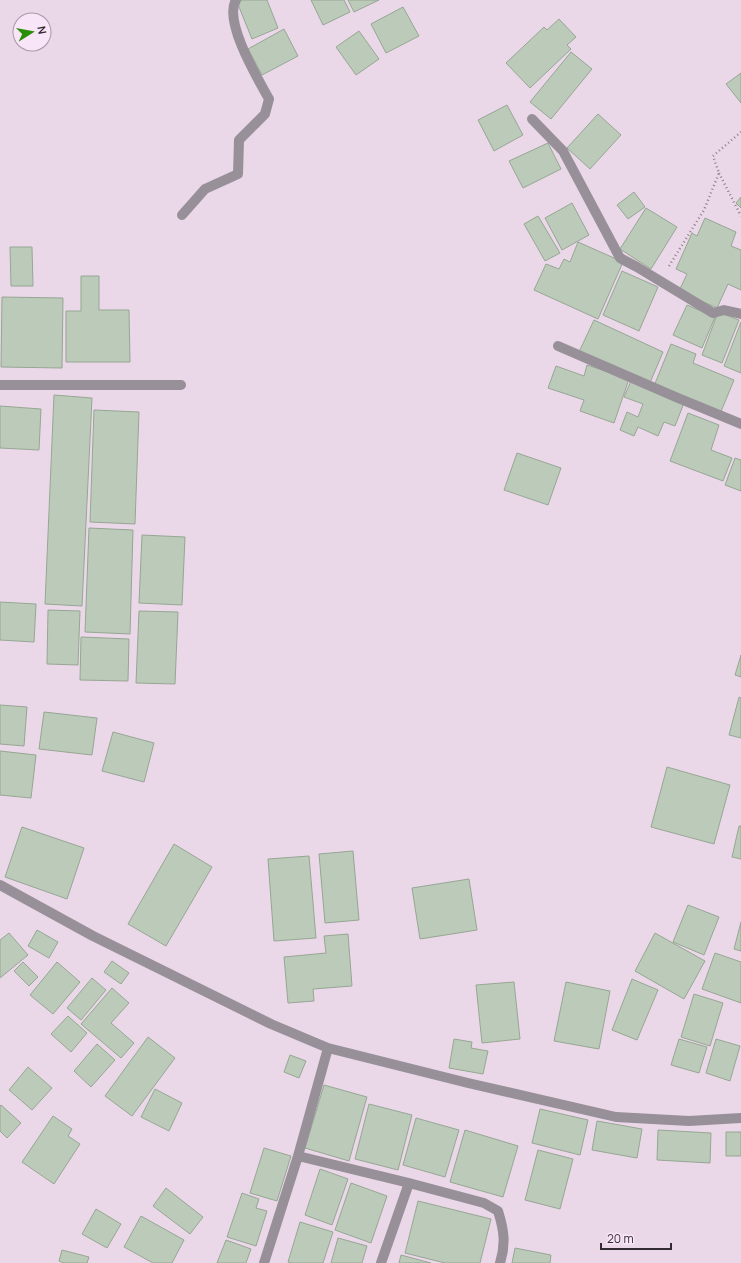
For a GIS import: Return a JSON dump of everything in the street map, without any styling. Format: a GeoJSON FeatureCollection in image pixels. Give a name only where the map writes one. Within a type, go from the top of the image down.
{"type":"FeatureCollection","features":[{"type":"Feature","properties":{"kind":"street"},"geometry":{"type":"LineString","coordinates":[[182,215],[205,189],[238,174],[239,140],[265,114],[269,99],[246,56],[234,21],[233,5],[236,0]]}},
{"type":"Feature","properties":{"kind":"street"},"geometry":{"type":"LineString","coordinates":[[532,119],[564,151],[620,258],[713,313],[724,310],[741,314]]}},
{"type":"Feature","properties":{"kind":"street"},"geometry":{"type":"LineString","coordinates":[[558,346],[741,424]]}},
{"type":"Feature","properties":{"kind":"street"},"geometry":{"type":"LineString","coordinates":[[0,385],[181,385]]}},
{"type":"Feature","properties":{"kind":"street"},"geometry":{"type":"LineString","coordinates":[[0,885],[93,936],[272,1024],[328,1048],[468,1083],[616,1117],[689,1121],[741,1118]]}},
{"type":"Feature","properties":{"kind":"street"},"geometry":{"type":"LineString","coordinates":[[264,1263],[298,1156],[328,1048]]}},
{"type":"Feature","properties":{"kind":"street"},"geometry":{"type":"LineString","coordinates":[[298,1156],[484,1203],[498,1211],[503,1226],[504,1251],[500,1263]]}},
{"type":"Feature","properties":{"kind":"street"},"geometry":{"type":"LineString","coordinates":[[381,1263],[409,1183]]}},
{"type":"Feature","properties":{"kind":"path"},"geometry":{"type":"LineString","coordinates":[[741,132],[713,156],[719,173],[741,216]]}},
{"type":"Feature","properties":{"kind":"path"},"geometry":{"type":"LineString","coordinates":[[660,282],[704,210],[719,173]]}},
{"type":"Feature","properties":{"kind":"building"},"geometry":{"type":"Polygon","coordinates":[[[242,0],[267,0],[278,28],[252,39],[237,2],[242,0]]]}},
{"type":"Feature","properties":{"kind":"building"},"geometry":{"type":"Polygon","coordinates":[[[311,0],[344,0],[350,12],[323,25],[311,0]]]}},
{"type":"Feature","properties":{"kind":"building"},"geometry":{"type":"Polygon","coordinates":[[[348,0],[379,0],[354,12],[348,0]]]}},
{"type":"Feature","properties":{"kind":"building"},"geometry":{"type":"Polygon","coordinates":[[[403,7],[419,36],[386,53],[371,24],[403,7]]]}},
{"type":"Feature","properties":{"kind":"building"},"geometry":{"type":"Polygon","coordinates":[[[559,19],[576,37],[567,45],[571,49],[530,88],[506,63],[544,27],[547,30],[559,19]]]}},
{"type":"Feature","properties":{"kind":"building"},"geometry":{"type":"Polygon","coordinates":[[[284,29],[298,56],[262,75],[248,49],[284,29]]]}},
{"type":"Feature","properties":{"kind":"building"},"geometry":{"type":"Polygon","coordinates":[[[359,31],[379,59],[356,75],[336,47],[359,31]]]}},
{"type":"Feature","properties":{"kind":"building"},"geometry":{"type":"Polygon","coordinates":[[[571,52],[592,69],[551,119],[530,102],[571,52]]]}},
{"type":"Feature","properties":{"kind":"building"},"geometry":{"type":"Polygon","coordinates":[[[741,73],[741,103],[726,84],[741,73]]]}},
{"type":"Feature","properties":{"kind":"building"},"geometry":{"type":"Polygon","coordinates":[[[507,105],[523,135],[494,151],[478,120],[507,105]]]}},
{"type":"Feature","properties":{"kind":"building"},"geometry":{"type":"Polygon","coordinates":[[[598,114],[621,135],[590,169],[567,148],[598,114]]]}},
{"type":"Feature","properties":{"kind":"building"},"geometry":{"type":"Polygon","coordinates":[[[548,143],[561,169],[523,188],[509,161],[548,143]]]}},
{"type":"Feature","properties":{"kind":"building"},"geometry":{"type":"Polygon","coordinates":[[[634,192],[645,207],[628,219],[617,205],[634,192]]]}},
{"type":"Feature","properties":{"kind":"building"},"geometry":{"type":"Polygon","coordinates":[[[741,197],[741,208],[736,203],[741,197]]]}},
{"type":"Feature","properties":{"kind":"building"},"geometry":{"type":"Polygon","coordinates":[[[572,203],[589,235],[562,250],[545,218],[572,203]]]}},
{"type":"Feature","properties":{"kind":"building"},"geometry":{"type":"Polygon","coordinates":[[[646,208],[677,227],[651,269],[620,249],[646,208]]]}},
{"type":"Feature","properties":{"kind":"building"},"geometry":{"type":"Polygon","coordinates":[[[538,216],[560,253],[545,261],[524,224],[538,216]]]}},
{"type":"Feature","properties":{"kind":"building"},"geometry":{"type":"Polygon","coordinates":[[[705,218],[736,232],[731,246],[741,250],[741,290],[728,284],[717,308],[679,291],[687,274],[676,269],[692,233],[697,236],[705,218]]]}},
{"type":"Feature","properties":{"kind":"building"},"geometry":{"type":"Polygon","coordinates":[[[578,242],[623,262],[598,319],[534,290],[546,264],[559,269],[564,259],[570,262],[578,242]]]}},
{"type":"Feature","properties":{"kind":"building"},"geometry":{"type":"Polygon","coordinates":[[[10,247],[32,247],[33,286],[11,286],[10,247]]]}},
{"type":"Feature","properties":{"kind":"building"},"geometry":{"type":"Polygon","coordinates":[[[622,271],[658,287],[639,331],[603,315],[622,271]]]}},
{"type":"Feature","properties":{"kind":"building"},"geometry":{"type":"Polygon","coordinates":[[[81,276],[99,276],[99,310],[129,310],[130,362],[66,362],[66,311],[81,311],[81,276]]]}},
{"type":"Feature","properties":{"kind":"building"},"geometry":{"type":"Polygon","coordinates":[[[2,297],[63,298],[62,368],[1,367],[2,297]]]}},
{"type":"Feature","properties":{"kind":"building"},"geometry":{"type":"Polygon","coordinates":[[[687,305],[715,317],[702,348],[673,335],[687,305]]]}},
{"type":"Feature","properties":{"kind":"building"},"geometry":{"type":"Polygon","coordinates":[[[718,312],[739,320],[722,363],[702,355],[718,312]]]}},
{"type":"Feature","properties":{"kind":"building"},"geometry":{"type":"Polygon","coordinates":[[[594,320],[663,352],[649,385],[579,352],[594,320]]]}},
{"type":"Feature","properties":{"kind":"building"},"geometry":{"type":"Polygon","coordinates":[[[741,322],[741,373],[724,366],[741,322]]]}},
{"type":"Feature","properties":{"kind":"building"},"geometry":{"type":"Polygon","coordinates":[[[671,344],[696,354],[693,363],[734,380],[720,414],[654,386],[671,344]]]}},
{"type":"Feature","properties":{"kind":"building"},"geometry":{"type":"Polygon","coordinates":[[[587,365],[629,379],[614,423],[580,411],[584,400],[548,388],[556,366],[584,376],[587,365]]]}},
{"type":"Feature","properties":{"kind":"building"},"geometry":{"type":"Polygon","coordinates":[[[631,381],[684,403],[675,426],[664,422],[658,436],[638,427],[634,436],[620,430],[627,412],[638,417],[643,404],[624,397],[631,381]]]}},
{"type":"Feature","properties":{"kind":"building"},"geometry":{"type":"Polygon","coordinates":[[[54,395],[92,398],[82,606],[45,604],[54,395]]]}},
{"type":"Feature","properties":{"kind":"building"},"geometry":{"type":"Polygon","coordinates":[[[0,406],[41,409],[39,450],[0,448],[0,406]]]}},
{"type":"Feature","properties":{"kind":"building"},"geometry":{"type":"Polygon","coordinates":[[[94,410],[139,412],[135,524],[90,522],[94,410]]]}},
{"type":"Feature","properties":{"kind":"building"},"geometry":{"type":"Polygon","coordinates":[[[688,413],[719,425],[711,450],[732,458],[723,481],[670,461],[688,413]]]}},
{"type":"Feature","properties":{"kind":"building"},"geometry":{"type":"Polygon","coordinates":[[[517,453],[561,468],[548,505],[504,490],[517,453]]]}},
{"type":"Feature","properties":{"kind":"building"},"geometry":{"type":"Polygon","coordinates":[[[735,458],[741,460],[741,491],[725,485],[735,458]]]}},
{"type":"Feature","properties":{"kind":"building"},"geometry":{"type":"Polygon","coordinates":[[[89,528],[133,530],[130,634],[85,632],[89,528]]]}},
{"type":"Feature","properties":{"kind":"building"},"geometry":{"type":"Polygon","coordinates":[[[142,535],[185,537],[182,605],[139,603],[142,535]]]}},
{"type":"Feature","properties":{"kind":"building"},"geometry":{"type":"Polygon","coordinates":[[[0,602],[36,604],[34,642],[0,640],[0,602]]]}},
{"type":"Feature","properties":{"kind":"building"},"geometry":{"type":"Polygon","coordinates":[[[48,610],[80,611],[78,665],[47,664],[48,610]]]}},
{"type":"Feature","properties":{"kind":"building"},"geometry":{"type":"Polygon","coordinates":[[[139,611],[178,612],[175,684],[136,683],[139,611]]]}},
{"type":"Feature","properties":{"kind":"building"},"geometry":{"type":"Polygon","coordinates":[[[81,637],[129,639],[128,681],[80,680],[81,637]]]}},
{"type":"Feature","properties":{"kind":"building"},"geometry":{"type":"Polygon","coordinates":[[[741,655],[741,677],[735,675],[741,655]]]}},
{"type":"Feature","properties":{"kind":"building"},"geometry":{"type":"Polygon","coordinates":[[[739,697],[741,698],[741,738],[729,735],[739,697]]]}},
{"type":"Feature","properties":{"kind":"building"},"geometry":{"type":"Polygon","coordinates":[[[0,705],[27,707],[24,746],[0,744],[0,705]]]}},
{"type":"Feature","properties":{"kind":"building"},"geometry":{"type":"Polygon","coordinates":[[[44,712],[97,718],[92,755],[39,749],[44,712]]]}},
{"type":"Feature","properties":{"kind":"building"},"geometry":{"type":"Polygon","coordinates":[[[113,732],[154,743],[144,782],[102,771],[113,732]]]}},
{"type":"Feature","properties":{"kind":"building"},"geometry":{"type":"Polygon","coordinates":[[[0,751],[36,755],[31,798],[0,795],[0,751]]]}},
{"type":"Feature","properties":{"kind":"building"},"geometry":{"type":"Polygon","coordinates":[[[667,767],[730,785],[714,844],[651,827],[667,767]]]}},
{"type":"Feature","properties":{"kind":"building"},"geometry":{"type":"Polygon","coordinates":[[[739,826],[741,826],[741,859],[732,857],[739,826]]]}},
{"type":"Feature","properties":{"kind":"building"},"geometry":{"type":"Polygon","coordinates":[[[22,827],[84,848],[67,899],[5,877],[22,827]]]}},
{"type":"Feature","properties":{"kind":"building"},"geometry":{"type":"Polygon","coordinates":[[[174,844],[212,867],[166,946],[128,924],[174,844]]]}},
{"type":"Feature","properties":{"kind":"building"},"geometry":{"type":"Polygon","coordinates":[[[353,851],[359,920],[325,923],[319,854],[353,851]]]}},
{"type":"Feature","properties":{"kind":"building"},"geometry":{"type":"Polygon","coordinates":[[[309,856],[316,938],[274,941],[268,859],[309,856]]]}},
{"type":"Feature","properties":{"kind":"building"},"geometry":{"type":"Polygon","coordinates":[[[469,879],[477,930],[420,939],[412,888],[469,879]]]}},
{"type":"Feature","properties":{"kind":"building"},"geometry":{"type":"Polygon","coordinates":[[[688,905],[719,917],[704,955],[673,942],[688,905]]]}},
{"type":"Feature","properties":{"kind":"building"},"geometry":{"type":"Polygon","coordinates":[[[741,922],[741,951],[734,949],[741,922]]]}},
{"type":"Feature","properties":{"kind":"building"},"geometry":{"type":"Polygon","coordinates":[[[37,930],[58,942],[49,958],[28,946],[37,930]]]}},
{"type":"Feature","properties":{"kind":"building"},"geometry":{"type":"Polygon","coordinates":[[[9,933],[28,955],[0,978],[0,940],[9,933]]]}},
{"type":"Feature","properties":{"kind":"building"},"geometry":{"type":"Polygon","coordinates":[[[655,933],[705,961],[684,999],[635,971],[655,933]]]}},
{"type":"Feature","properties":{"kind":"building"},"geometry":{"type":"Polygon","coordinates":[[[348,934],[352,986],[313,989],[314,1001],[288,1003],[284,957],[326,953],[324,936],[348,934]]]}},
{"type":"Feature","properties":{"kind":"building"},"geometry":{"type":"Polygon","coordinates":[[[715,953],[741,962],[741,1003],[702,989],[715,953]]]}},
{"type":"Feature","properties":{"kind":"building"},"geometry":{"type":"Polygon","coordinates":[[[112,961],[129,973],[121,984],[104,972],[112,961]]]}},
{"type":"Feature","properties":{"kind":"building"},"geometry":{"type":"Polygon","coordinates":[[[23,962],[38,977],[29,986],[14,971],[23,962]]]}},
{"type":"Feature","properties":{"kind":"building"},"geometry":{"type":"Polygon","coordinates":[[[57,962],[80,982],[53,1014],[30,995],[57,962]]]}},
{"type":"Feature","properties":{"kind":"building"},"geometry":{"type":"Polygon","coordinates":[[[92,978],[106,990],[81,1020],[67,1008],[92,978]]]}},
{"type":"Feature","properties":{"kind":"building"},"geometry":{"type":"Polygon","coordinates":[[[632,979],[658,990],[637,1040],[612,1030],[632,979]]]}},
{"type":"Feature","properties":{"kind":"building"},"geometry":{"type":"Polygon","coordinates":[[[514,982],[520,1039],[482,1043],[476,985],[514,982]]]}},
{"type":"Feature","properties":{"kind":"building"},"geometry":{"type":"Polygon","coordinates":[[[566,982],[610,991],[599,1049],[554,1041],[566,982]]]}},
{"type":"Feature","properties":{"kind":"building"},"geometry":{"type":"Polygon","coordinates":[[[112,988],[129,1003],[111,1023],[134,1043],[121,1058],[81,1024],[112,988]]]}},
{"type":"Feature","properties":{"kind":"building"},"geometry":{"type":"Polygon","coordinates":[[[694,994],[723,1003],[710,1046],[681,1037],[694,994]]]}},
{"type":"Feature","properties":{"kind":"building"},"geometry":{"type":"Polygon","coordinates":[[[68,1016],[87,1033],[71,1052],[51,1034],[68,1016]]]}},
{"type":"Feature","properties":{"kind":"building"},"geometry":{"type":"Polygon","coordinates":[[[148,1037],[175,1058],[132,1116],[105,1096],[148,1037]]]}},
{"type":"Feature","properties":{"kind":"building"},"geometry":{"type":"Polygon","coordinates":[[[454,1039],[472,1042],[471,1048],[488,1051],[483,1074],[449,1068],[454,1039]]]}},
{"type":"Feature","properties":{"kind":"building"},"geometry":{"type":"Polygon","coordinates":[[[679,1039],[707,1047],[699,1073],[671,1065],[679,1039]]]}},
{"type":"Feature","properties":{"kind":"building"},"geometry":{"type":"Polygon","coordinates":[[[716,1039],[740,1046],[730,1081],[706,1073],[716,1039]]]}},
{"type":"Feature","properties":{"kind":"building"},"geometry":{"type":"Polygon","coordinates":[[[97,1044],[115,1060],[91,1087],[74,1071],[97,1044]]]}},
{"type":"Feature","properties":{"kind":"building"},"geometry":{"type":"Polygon","coordinates":[[[290,1055],[306,1061],[299,1078],[284,1072],[290,1055]]]}},
{"type":"Feature","properties":{"kind":"building"},"geometry":{"type":"Polygon","coordinates":[[[28,1067],[52,1088],[32,1110],[9,1090],[28,1067]]]}},
{"type":"Feature","properties":{"kind":"building"},"geometry":{"type":"Polygon","coordinates":[[[324,1085],[367,1097],[349,1161],[305,1148],[324,1085]]]}},
{"type":"Feature","properties":{"kind":"building"},"geometry":{"type":"Polygon","coordinates":[[[155,1089],[182,1103],[169,1131],[141,1117],[155,1089]]]}},
{"type":"Feature","properties":{"kind":"building"},"geometry":{"type":"Polygon","coordinates":[[[369,1104],[412,1115],[398,1170],[355,1159],[369,1104]]]}},
{"type":"Feature","properties":{"kind":"building"},"geometry":{"type":"Polygon","coordinates":[[[1,1105],[21,1123],[7,1138],[0,1131],[1,1105]]]}},
{"type":"Feature","properties":{"kind":"building"},"geometry":{"type":"Polygon","coordinates":[[[540,1109],[588,1120],[580,1155],[532,1143],[540,1109]]]}},
{"type":"Feature","properties":{"kind":"building"},"geometry":{"type":"Polygon","coordinates":[[[53,1116],[72,1129],[68,1136],[80,1144],[54,1184],[22,1162],[53,1116]]]}},
{"type":"Feature","properties":{"kind":"building"},"geometry":{"type":"Polygon","coordinates":[[[416,1118],[459,1130],[445,1177],[403,1165],[416,1118]]]}},
{"type":"Feature","properties":{"kind":"building"},"geometry":{"type":"Polygon","coordinates":[[[597,1121],[642,1129],[637,1158],[592,1150],[597,1121]]]}},
{"type":"Feature","properties":{"kind":"building"},"geometry":{"type":"Polygon","coordinates":[[[465,1130],[518,1146],[503,1197],[450,1182],[465,1130]]]}},
{"type":"Feature","properties":{"kind":"building"},"geometry":{"type":"Polygon","coordinates":[[[658,1130],[711,1133],[710,1163],[657,1160],[658,1130]]]}},
{"type":"Feature","properties":{"kind":"building"},"geometry":{"type":"Polygon","coordinates":[[[726,1132],[741,1132],[741,1156],[726,1156],[726,1132]]]}},
{"type":"Feature","properties":{"kind":"building"},"geometry":{"type":"Polygon","coordinates":[[[264,1148],[291,1156],[277,1201],[250,1193],[264,1148]]]}},
{"type":"Feature","properties":{"kind":"building"},"geometry":{"type":"Polygon","coordinates":[[[538,1150],[573,1159],[560,1209],[525,1200],[538,1150]]]}},
{"type":"Feature","properties":{"kind":"building"},"geometry":{"type":"Polygon","coordinates":[[[320,1169],[348,1179],[332,1225],[305,1215],[320,1169]]]}},
{"type":"Feature","properties":{"kind":"building"},"geometry":{"type":"Polygon","coordinates":[[[351,1183],[387,1196],[371,1243],[335,1230],[351,1183]]]}},
{"type":"Feature","properties":{"kind":"building"},"geometry":{"type":"Polygon","coordinates":[[[166,1188],[203,1217],[190,1234],[153,1206],[166,1188]]]}},
{"type":"Feature","properties":{"kind":"building"},"geometry":{"type":"Polygon","coordinates":[[[242,1193],[259,1199],[256,1208],[267,1211],[256,1246],[227,1237],[242,1193]]]}},
{"type":"Feature","properties":{"kind":"building"},"geometry":{"type":"Polygon","coordinates":[[[418,1201],[491,1219],[480,1263],[445,1263],[405,1253],[418,1201]]]}},
{"type":"Feature","properties":{"kind":"building"},"geometry":{"type":"Polygon","coordinates":[[[96,1209],[121,1224],[107,1248],[82,1234],[96,1209]]]}},
{"type":"Feature","properties":{"kind":"building"},"geometry":{"type":"Polygon","coordinates":[[[141,1216],[184,1240],[172,1263],[153,1263],[124,1247],[141,1216]]]}},
{"type":"Feature","properties":{"kind":"building"},"geometry":{"type":"Polygon","coordinates":[[[300,1222],[333,1232],[323,1263],[288,1262],[300,1222]]]}},
{"type":"Feature","properties":{"kind":"building"},"geometry":{"type":"Polygon","coordinates":[[[338,1238],[367,1246],[362,1263],[331,1263],[338,1238]]]}},
{"type":"Feature","properties":{"kind":"building"},"geometry":{"type":"Polygon","coordinates":[[[226,1240],[251,1249],[246,1263],[217,1263],[226,1240]]]}},
{"type":"Feature","properties":{"kind":"building"},"geometry":{"type":"Polygon","coordinates":[[[515,1248],[551,1255],[550,1263],[512,1263],[515,1248]]]}},
{"type":"Feature","properties":{"kind":"building"},"geometry":{"type":"Polygon","coordinates":[[[62,1250],[89,1257],[87,1263],[64,1263],[59,1261],[62,1250]]]}},
{"type":"Feature","properties":{"kind":"building"},"geometry":{"type":"Polygon","coordinates":[[[401,1255],[431,1263],[399,1263],[401,1255]]]}}]}
